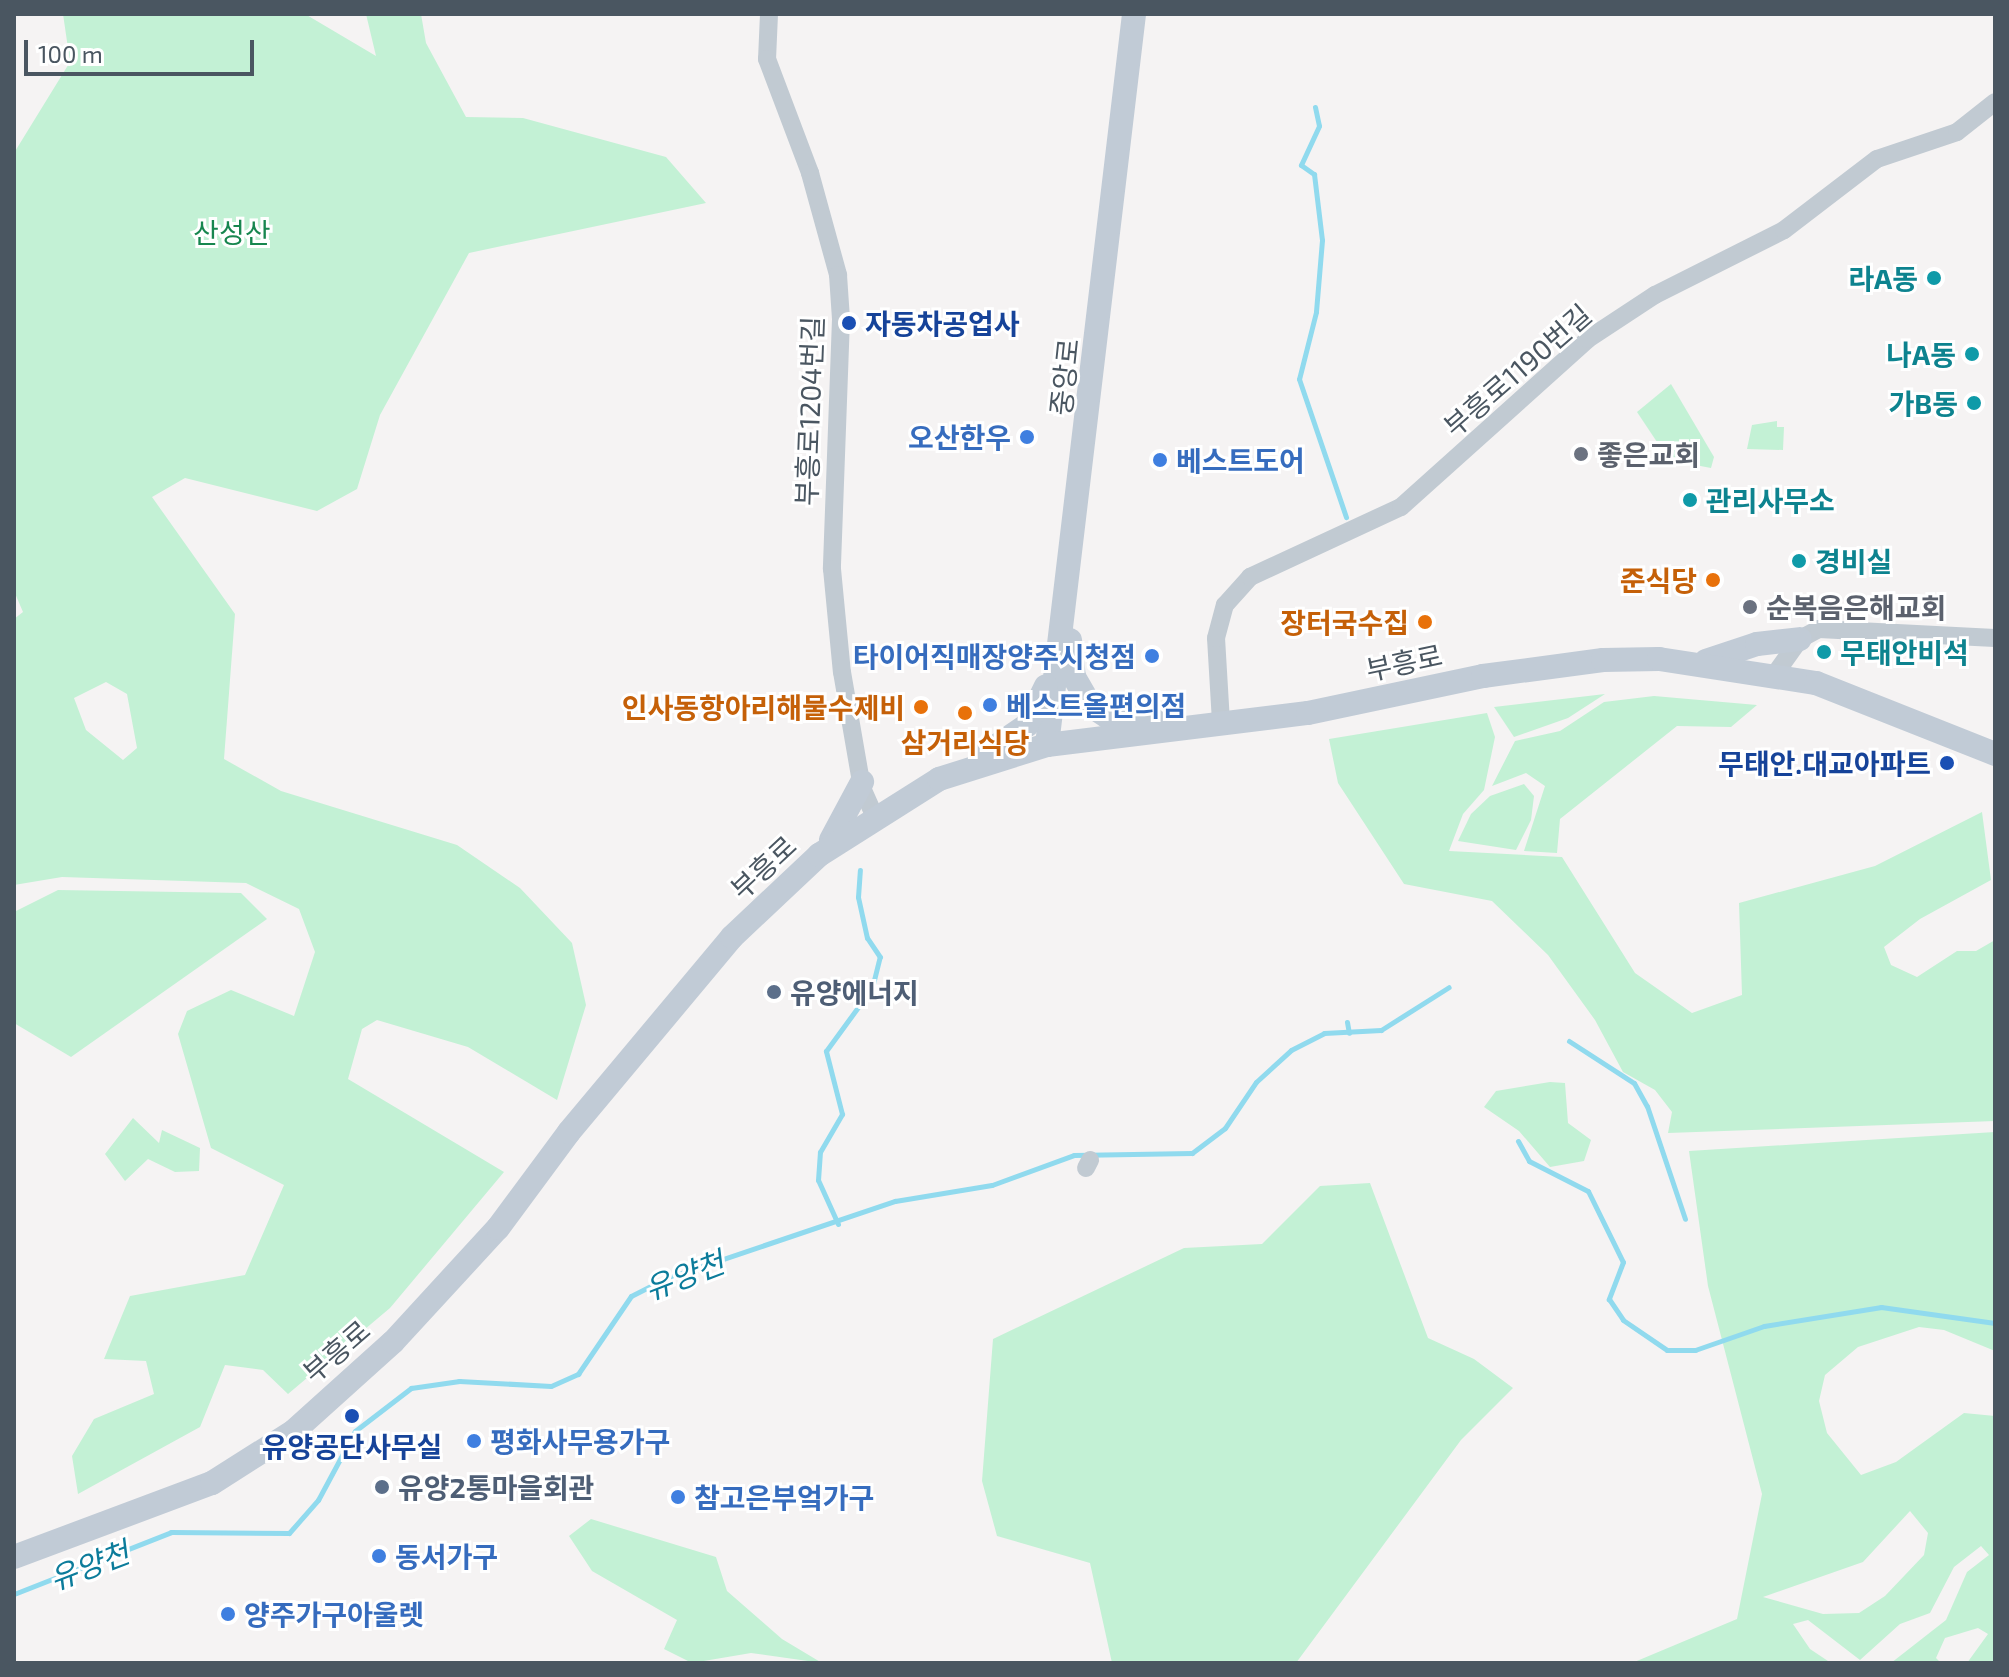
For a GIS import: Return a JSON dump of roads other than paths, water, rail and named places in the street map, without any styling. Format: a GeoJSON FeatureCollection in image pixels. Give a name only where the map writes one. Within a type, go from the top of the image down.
{"type":"FeatureCollection","features":[{"type":"Feature","properties":{"kind":"main road","name":"중앙로"},"geometry":{"type":"LineString","coordinates":[[1047,745],[1134,14]]}},
{"type":"Feature","properties":{"kind":"main road"},"geometry":{"type":"LineString","coordinates":[[1072,555],[1070,649],[1084,700],[1108,717],[1193,726]]}},
{"type":"Feature","properties":{"kind":"main road"},"geometry":{"type":"LineString","coordinates":[[961,770],[1027,725],[1041,701],[1061,634]]}},
{"type":"Feature","properties":{"kind":"main road"},"geometry":{"type":"LineString","coordinates":[[1697,663],[1757,644],[1800,639]]}},
{"type":"Feature","properties":{"kind":"main road","name":"부흥로"},"geometry":{"type":"LineString","coordinates":[[14,1557],[212,1483],[294,1431],[393,1342],[498,1228],[674,1004],[732,937],[819,855],[875,817],[961,770],[1047,745],[1308,713],[1555,665],[1659,659],[1775,674],[1816,683],[1995,754]]}},
{"type":"Feature","properties":{"kind":"main road"},"geometry":{"type":"LineString","coordinates":[[819,855],[843,824],[862,782]]}},
{"type":"Feature","properties":{"kind":"street","name":"부흥로1204번길"},"geometry":{"type":"LineString","coordinates":[[769,14],[767,59],[810,173],[838,275],[841,319],[832,569],[842,672],[862,782],[875,817]]}},
{"type":"Feature","properties":{"kind":"street","name":"부흥로1190번길"},"geometry":{"type":"LineString","coordinates":[[1221,722],[1216,638],[1225,605],[1250,577],[1401,507],[1588,339],[1655,295],[1784,230],[1877,159],[1957,132],[1995,102]]}},
{"type":"Feature","properties":{"kind":"street"},"geometry":{"type":"LineString","coordinates":[[1775,674],[1800,639],[1819,629],[1853,628],[1995,638]]}},
{"type":"Feature","properties":{"kind":"waterway"},"geometry":{"type":"LineString","coordinates":[[1315,107],[1319,126],[1301,165],[1314,174],[1322,240],[1316,312],[1299,379],[1346,517]]}},
{"type":"Feature","properties":{"kind":"waterway"},"geometry":{"type":"LineString","coordinates":[[838,1224],[818,1180],[820,1152],[842,1114],[826,1051],[872,988],[880,957],[867,938],[858,897],[860,870]]}},
{"type":"Feature","properties":{"kind":"waterway","name":"유양천"},"geometry":{"type":"LineString","coordinates":[[14,1594],[171,1532],[289,1533],[318,1500],[355,1431],[411,1388],[459,1381],[551,1386],[578,1374],[631,1296],[664,1279],[895,1201],[992,1185],[1074,1155],[1192,1153],[1225,1128],[1256,1082],[1291,1050],[1324,1033],[1381,1030],[1449,987]]}},
{"type":"Feature","properties":{"kind":"waterway"},"geometry":{"type":"LineString","coordinates":[[1347,1022],[1349,1033]]}},
{"type":"Feature","properties":{"kind":"waterway"},"geometry":{"type":"LineString","coordinates":[[1569,1041],[1634,1083],[1647,1106],[1685,1219]]}},
{"type":"Feature","properties":{"kind":"waterway"},"geometry":{"type":"LineString","coordinates":[[1518,1141],[1529,1161],[1588,1191],[1623,1262],[1609,1299],[1623,1320],[1667,1350],[1695,1350],[1764,1326],[1881,1307],[1995,1323]]}},
{"type":"Feature","properties":{"kind":"place","name":"라A동"},"geometry":{"type":"Point","coordinates":[1934,278]}},
{"type":"Feature","properties":{"kind":"place","name":"자동차공업사"},"geometry":{"type":"Point","coordinates":[849,323]}},
{"type":"Feature","properties":{"kind":"place","name":"나A동"},"geometry":{"type":"Point","coordinates":[1972,354]}},
{"type":"Feature","properties":{"kind":"place","name":"가B동"},"geometry":{"type":"Point","coordinates":[1974,403]}},
{"type":"Feature","properties":{"kind":"place","name":"오산한우"},"geometry":{"type":"Point","coordinates":[1027,437]}},
{"type":"Feature","properties":{"kind":"place","name":"좋은교회"},"geometry":{"type":"Point","coordinates":[1581,454]}},
{"type":"Feature","properties":{"kind":"place","name":"베스트도어"},"geometry":{"type":"Point","coordinates":[1160,460]}},
{"type":"Feature","properties":{"kind":"place","name":"관리사무소"},"geometry":{"type":"Point","coordinates":[1690,500]}},
{"type":"Feature","properties":{"kind":"place","name":"경비실"},"geometry":{"type":"Point","coordinates":[1799,561]}},
{"type":"Feature","properties":{"kind":"place","name":"준식당"},"geometry":{"type":"Point","coordinates":[1713,580]}},
{"type":"Feature","properties":{"kind":"place","name":"순복음은해교회"},"geometry":{"type":"Point","coordinates":[1750,607]}},
{"type":"Feature","properties":{"kind":"place","name":"장터국수집"},"geometry":{"type":"Point","coordinates":[1425,622]}},
{"type":"Feature","properties":{"kind":"place","name":"무태안비석"},"geometry":{"type":"Point","coordinates":[1824,652]}},
{"type":"Feature","properties":{"kind":"place","name":"타이어직매장양주시청점"},"geometry":{"type":"Point","coordinates":[1152,656]}},
{"type":"Feature","properties":{"kind":"place","name":"베스트올편의점"},"geometry":{"type":"Point","coordinates":[990,705]}},
{"type":"Feature","properties":{"kind":"place","name":"인사동항아리해물수제비"},"geometry":{"type":"Point","coordinates":[921,707]}},
{"type":"Feature","properties":{"kind":"place","name":"삼거리식당"},"geometry":{"type":"Point","coordinates":[965,713]}},
{"type":"Feature","properties":{"kind":"place","name":"무태안.대교아파트"},"geometry":{"type":"Point","coordinates":[1947,763]}},
{"type":"Feature","properties":{"kind":"place","name":"유양에너지"},"geometry":{"type":"Point","coordinates":[774,992]}},
{"type":"Feature","properties":{"kind":"place","name":"유양공단사무실"},"geometry":{"type":"Point","coordinates":[352,1416]}},
{"type":"Feature","properties":{"kind":"place","name":"평화사무용가구"},"geometry":{"type":"Point","coordinates":[474,1441]}},
{"type":"Feature","properties":{"kind":"place","name":"유양2통마을회관"},"geometry":{"type":"Point","coordinates":[382,1487]}},
{"type":"Feature","properties":{"kind":"place","name":"참고은부엌가구"},"geometry":{"type":"Point","coordinates":[678,1497]}},
{"type":"Feature","properties":{"kind":"place","name":"동서가구"},"geometry":{"type":"Point","coordinates":[379,1556]}},
{"type":"Feature","properties":{"kind":"place","name":"양주가구아울렛"},"geometry":{"type":"Point","coordinates":[228,1614]}},
{"type":"Feature","properties":{"kind":"park label","name":"산성산"},"geometry":{"type":"Point","coordinates":[232,232]}}]}
